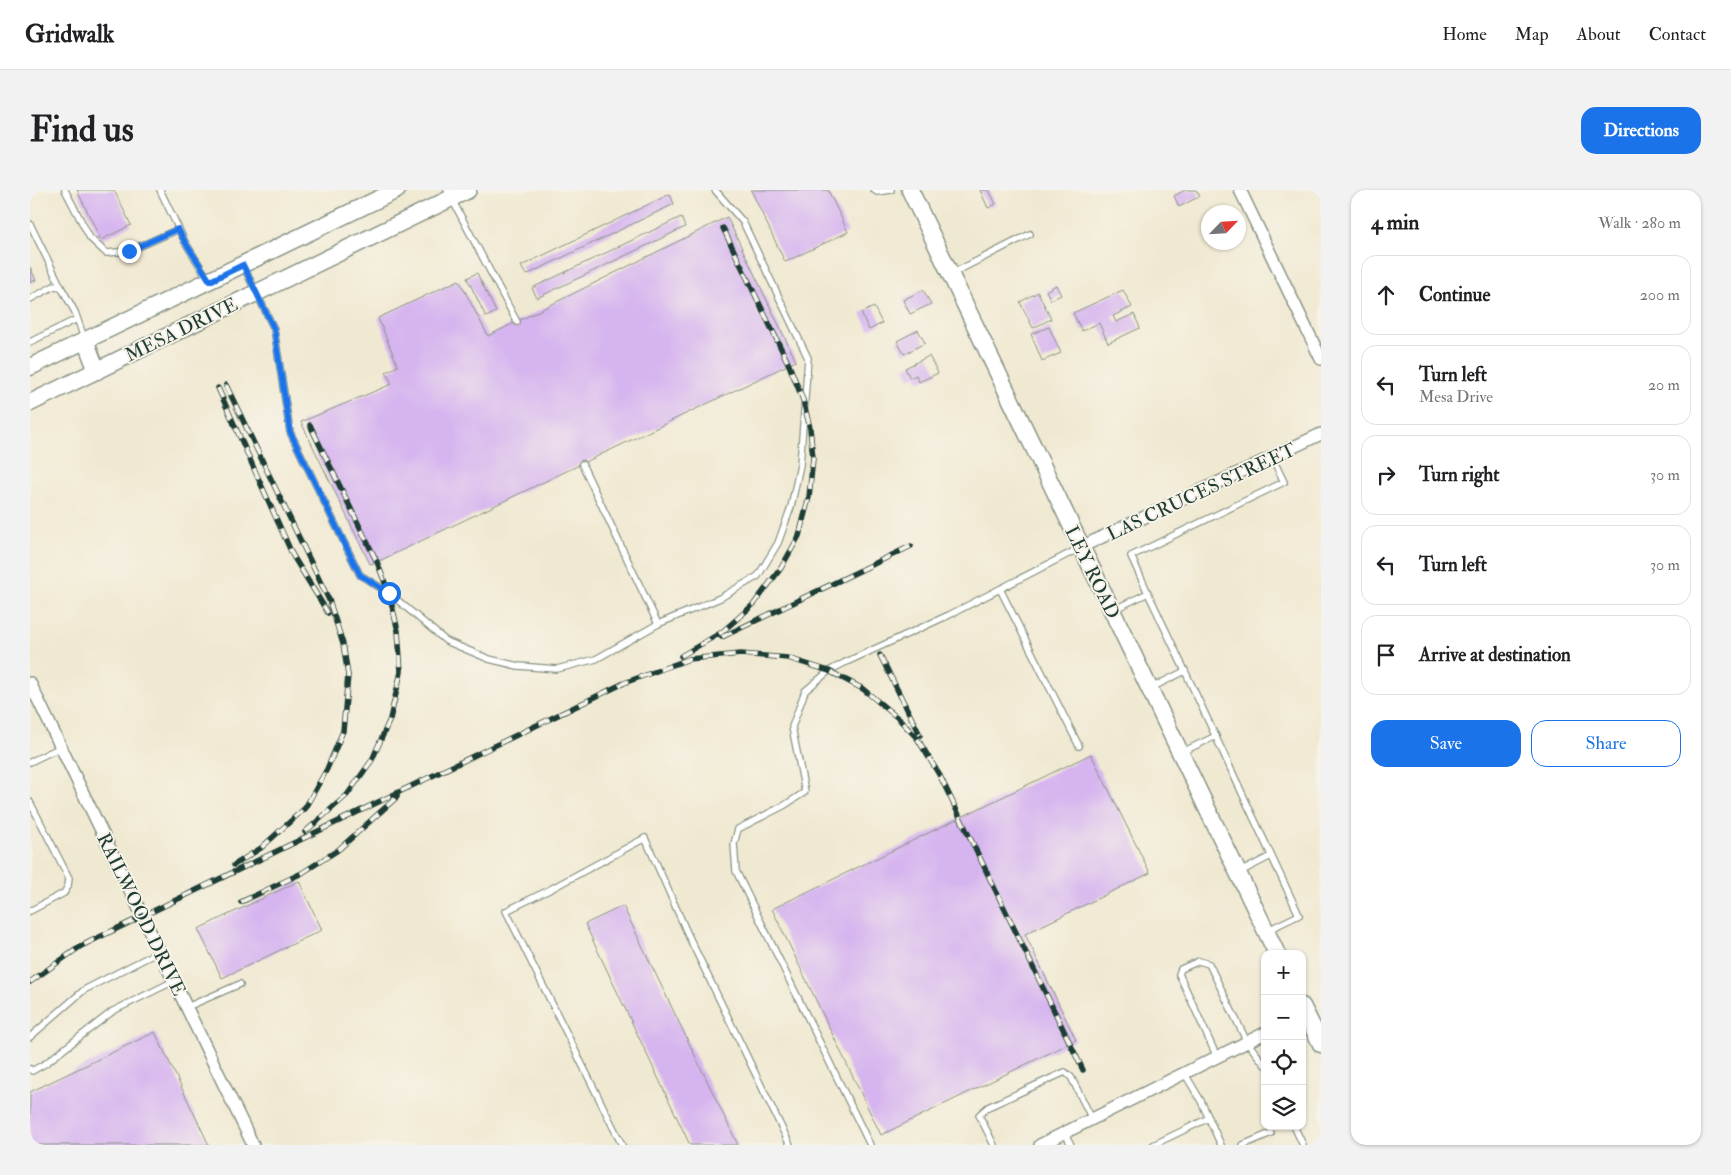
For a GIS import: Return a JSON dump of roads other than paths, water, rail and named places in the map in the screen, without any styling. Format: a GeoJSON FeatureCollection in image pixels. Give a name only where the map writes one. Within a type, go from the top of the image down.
{"type":"FeatureCollection","features":[{"type":"Feature","properties":{"kind":"main road","name":"MESA DRIVE"},"geometry":{"type":"LineString","coordinates":[[30,367],[397,190]]}},
{"type":"Feature","properties":{"kind":"main road","name":"MESA DRIVE"},"geometry":{"type":"LineString","coordinates":[[30,403],[257,292],[449,194],[468,190]]}},
{"type":"Feature","properties":{"kind":"main road","name":"LEY ROAD"},"geometry":{"type":"LineString","coordinates":[[910,190],[1275,950]]}},
{"type":"Feature","properties":{"kind":"main road"},"geometry":{"type":"LineString","coordinates":[[85,340],[97,370]]}},
{"type":"Feature","properties":{"kind":"main road"},"geometry":{"type":"LineString","coordinates":[[1307,1015],[1321,1044]]}},
{"type":"Feature","properties":{"kind":"street"},"geometry":{"type":"LineString","coordinates":[[1240,190],[1321,359]]}},
{"type":"Feature","properties":{"kind":"street","name":"LAS CRUCES STREET"},"geometry":{"type":"LineString","coordinates":[[1081,547],[1321,434]]}},
{"type":"Feature","properties":{"kind":"street","name":"RAILWOOD DRIVE"},"geometry":{"type":"LineString","coordinates":[[30,683],[253,1145]]}},
{"type":"Feature","properties":{"kind":"street"},"geometry":{"type":"LineString","coordinates":[[1040,1145],[1261,1036]]}},
{"type":"Feature","properties":{"kind":"lane"},"geometry":{"type":"LineString","coordinates":[[65,190],[90,238],[106,253],[129,251],[178,229]]}},
{"type":"Feature","properties":{"kind":"lane"},"geometry":{"type":"LineString","coordinates":[[160,190],[185,242],[210,281]]}},
{"type":"Feature","properties":{"kind":"lane"},"geometry":{"type":"LineString","coordinates":[[243,265],[274,329],[290,432],[360,575],[389,593],[446,641],[489,659],[518,666],[557,669],[596,659],[658,624],[720,598],[758,576],[778,543],[791,507],[800,464],[808,358],[743,222],[715,190]]}},
{"type":"Feature","properties":{"kind":"lane"},"geometry":{"type":"LineString","coordinates":[[874,190],[877,192],[891,190]]}},
{"type":"Feature","properties":{"kind":"lane"},"geometry":{"type":"LineString","coordinates":[[449,194],[517,322]]}},
{"type":"Feature","properties":{"kind":"lane"},"geometry":{"type":"LineString","coordinates":[[30,224],[77,319],[85,340]]}},
{"type":"Feature","properties":{"kind":"lane"},"geometry":{"type":"LineString","coordinates":[[951,274],[1030,234]]}},
{"type":"Feature","properties":{"kind":"lane"},"geometry":{"type":"LineString","coordinates":[[30,299],[54,286],[61,287]]}},
{"type":"Feature","properties":{"kind":"lane"},"geometry":{"type":"LineString","coordinates":[[30,342],[77,319]]}},
{"type":"Feature","properties":{"kind":"lane"},"geometry":{"type":"LineString","coordinates":[[1266,932],[1299,915],[1131,556],[1284,482],[1272,457]]}},
{"type":"Feature","properties":{"kind":"lane"},"geometry":{"type":"LineString","coordinates":[[582,464],[658,624]]}},
{"type":"Feature","properties":{"kind":"lane"},"geometry":{"type":"LineString","coordinates":[[870,1145],[736,871],[734,844],[738,829],[806,792],[792,727],[805,691],[829,671],[950,615],[1081,547]]}},
{"type":"Feature","properties":{"kind":"lane"},"geometry":{"type":"LineString","coordinates":[[1000,589],[1079,746]]}},
{"type":"Feature","properties":{"kind":"lane"},"geometry":{"type":"LineString","coordinates":[[1112,611],[1148,593]]}},
{"type":"Feature","properties":{"kind":"lane"},"geometry":{"type":"LineString","coordinates":[[1149,689],[1185,670]]}},
{"type":"Feature","properties":{"kind":"lane"},"geometry":{"type":"LineString","coordinates":[[1180,753],[1216,736]]}},
{"type":"Feature","properties":{"kind":"lane"},"geometry":{"type":"LineString","coordinates":[[30,762],[61,747]]}},
{"type":"Feature","properties":{"kind":"lane"},"geometry":{"type":"LineString","coordinates":[[30,802],[69,878],[68,886],[64,893],[30,911]]}},
{"type":"Feature","properties":{"kind":"lane"},"geometry":{"type":"LineString","coordinates":[[622,1145],[506,911],[645,838],[694,946],[790,1145]]}},
{"type":"Feature","properties":{"kind":"lane"},"geometry":{"type":"LineString","coordinates":[[1238,873],[1271,856]]}},
{"type":"Feature","properties":{"kind":"lane"},"geometry":{"type":"LineString","coordinates":[[30,1036],[84,990],[160,951]]}},
{"type":"Feature","properties":{"kind":"lane"},"geometry":{"type":"LineString","coordinates":[[1217,1057],[1179,974],[1181,969],[1199,961],[1210,964],[1248,1042],[1261,1060]]}},
{"type":"Feature","properties":{"kind":"lane"},"geometry":{"type":"LineString","coordinates":[[30,1069],[32,1071],[46,1063],[113,1011],[174,981]]}},
{"type":"Feature","properties":{"kind":"lane"},"geometry":{"type":"LineString","coordinates":[[187,1007],[240,984]]}},
{"type":"Feature","properties":{"kind":"lane"},"geometry":{"type":"LineString","coordinates":[[994,1145],[979,1115],[988,1107],[1065,1072],[1071,1078],[1092,1119]]}},
{"type":"Feature","properties":{"kind":"lane"},"geometry":{"type":"LineString","coordinates":[[1185,1074],[1209,1118],[1221,1145]]}},
{"type":"Feature","properties":{"kind":"lane"},"geometry":{"type":"LineString","coordinates":[[1153,1145],[1209,1118]]}},
{"type":"Feature","properties":{"kind":"lane"},"geometry":{"type":"LineString","coordinates":[[1296,1130],[1303,1145]]}},
{"type":"Feature","properties":{"kind":"lane"},"geometry":{"type":"LineString","coordinates":[[1243,1145],[1270,1132]]}},
{"type":"Feature","properties":{"kind":"lane"},"geometry":{"type":"LineString","coordinates":[[1065,1133],[1071,1145]]}},
{"type":"Feature","properties":{"kind":"railway"},"geometry":{"type":"LineString","coordinates":[[681,656],[722,632],[754,604],[781,568],[799,536],[809,497],[813,458],[810,428],[803,400],[789,365],[723,228]]}},
{"type":"Feature","properties":{"kind":"railway"},"geometry":{"type":"LineString","coordinates":[[226,385],[329,600],[343,644],[348,675],[343,731],[327,769],[305,808],[261,848],[234,865]]}},
{"type":"Feature","properties":{"kind":"railway"},"geometry":{"type":"LineString","coordinates":[[218,388],[293,556],[328,613]]}},
{"type":"Feature","properties":{"kind":"railway"},"geometry":{"type":"LineString","coordinates":[[305,832],[347,795],[372,760],[390,719],[401,672],[398,631],[389,593],[377,562],[310,425]]}},
{"type":"Feature","properties":{"kind":"railway"},"geometry":{"type":"LineString","coordinates":[[722,637],[911,546]]}},
{"type":"Feature","properties":{"kind":"railway"},"geometry":{"type":"LineString","coordinates":[[30,982],[81,946],[624,683],[689,659],[741,654],[788,658],[829,671],[863,689],[899,719],[917,738],[940,776],[1083,1070]]}},
{"type":"Feature","properties":{"kind":"railway"},"geometry":{"type":"LineString","coordinates":[[880,655],[920,735]]}},
{"type":"Feature","properties":{"kind":"railway"},"geometry":{"type":"LineString","coordinates":[[241,902],[302,873],[338,850],[397,797]]}}]}
